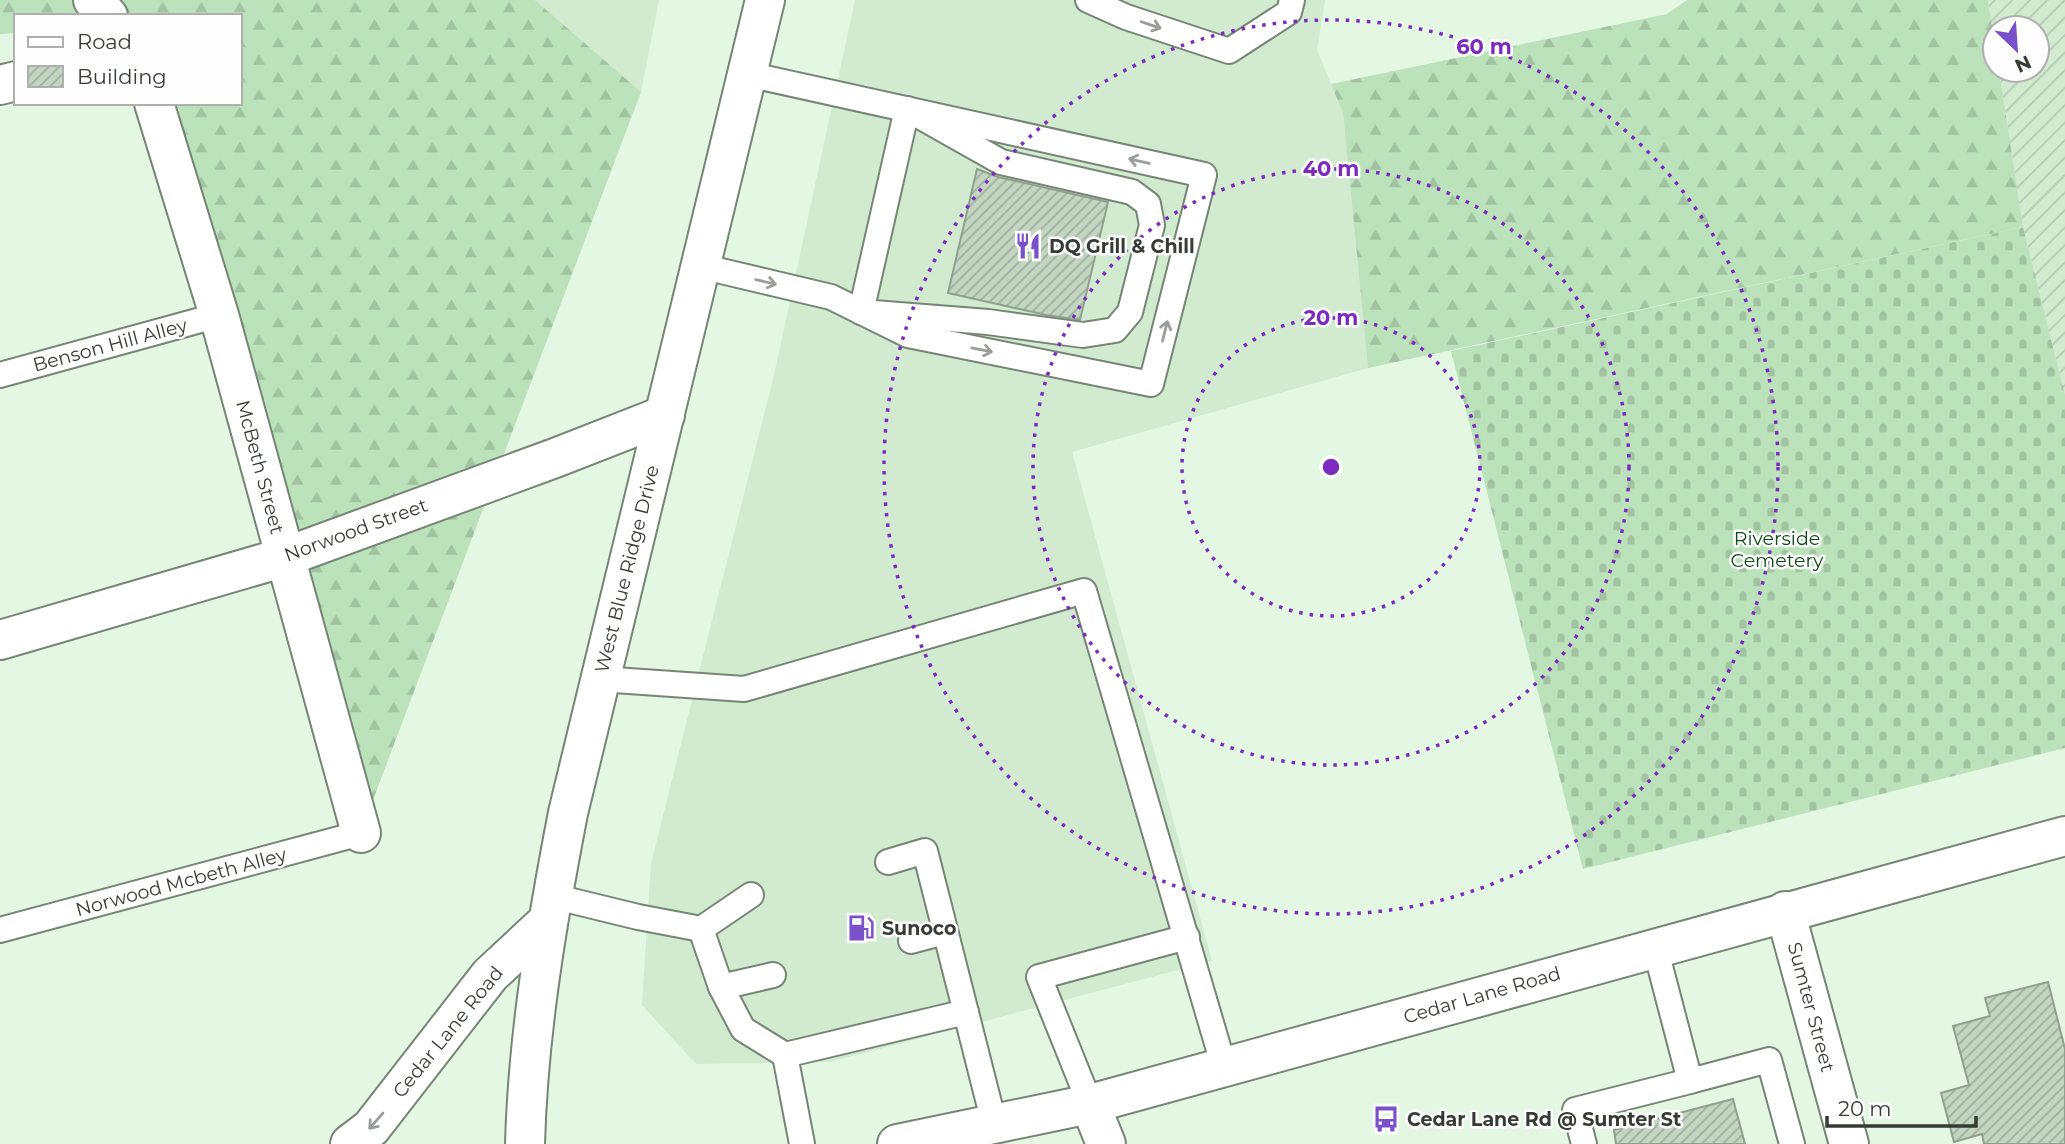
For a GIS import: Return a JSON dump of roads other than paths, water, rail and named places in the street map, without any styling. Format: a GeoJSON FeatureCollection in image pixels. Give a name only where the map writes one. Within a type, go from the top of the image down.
{"type":"FeatureCollection","features":[{"type":"Feature","properties":{"kind":"main road"},"geometry":{"type":"LineString","coordinates":[[93,0],[106,14]]}},
{"type":"Feature","properties":{"kind":"main road","name":"West Blue Ridge Drive"},"geometry":{"type":"LineString","coordinates":[[525,1144],[526,1097],[550,909],[568,814],[765,0]]}},
{"type":"Feature","properties":{"kind":"main road","name":"McBeth Street"},"geometry":{"type":"LineString","coordinates":[[155,105],[219,315],[361,834]]}},
{"type":"Feature","properties":{"kind":"main road","name":"Norwood Street"},"geometry":{"type":"LineString","coordinates":[[0,640],[285,556],[665,415]]}},
{"type":"Feature","properties":{"kind":"main road","name":"Cedar Lane Road"},"geometry":{"type":"LineString","coordinates":[[897,1144],[1090,1104],[2065,836]]}},
{"type":"Feature","properties":{"kind":"main road","name":"Cedar Lane Road"},"geometry":{"type":"LineString","coordinates":[[351,1144],[371,1128],[490,975],[550,909]]}},
{"type":"Feature","properties":{"kind":"main road","name":"Sumter Street"},"geometry":{"type":"LineString","coordinates":[[1785,911],[1849,1144]]}},
{"type":"Feature","properties":{"kind":"main road"},"geometry":{"type":"LineString","coordinates":[[1090,1104],[1107,1144]]}},
{"type":"Feature","properties":{"kind":"lane"},"geometry":{"type":"LineString","coordinates":[[1088,0],[1126,17],[1229,51],[1289,12],[1292,0]]}},
{"type":"Feature","properties":{"kind":"lane"},"geometry":{"type":"LineString","coordinates":[[700,266],[831,297],[908,335],[1151,384],[1204,175],[747,74]]}},
{"type":"Feature","properties":{"kind":"lane"},"geometry":{"type":"LineString","coordinates":[[861,312],[907,109]]}},
{"type":"Feature","properties":{"kind":"lane"},"geometry":{"type":"LineString","coordinates":[[861,312],[988,322],[1083,335],[1115,330],[1130,312],[1152,225],[1148,204],[1132,192],[1001,162],[907,109]]}},
{"type":"Feature","properties":{"kind":"lane","name":"Benson Hill Alley"},"geometry":{"type":"LineString","coordinates":[[0,375],[219,315]]}},
{"type":"Feature","properties":{"kind":"lane"},"geometry":{"type":"LineString","coordinates":[[600,679],[744,689],[1084,591],[1224,1067]]}},
{"type":"Feature","properties":{"kind":"lane","name":"Norwood Mcbeth Alley"},"geometry":{"type":"LineString","coordinates":[[0,930],[361,834]]}},
{"type":"Feature","properties":{"kind":"lane"},"geometry":{"type":"LineString","coordinates":[[888,862],[925,851],[994,1123]]}},
{"type":"Feature","properties":{"kind":"lane"},"geometry":{"type":"LineString","coordinates":[[550,909],[638,917],[701,929],[751,895]]}},
{"type":"Feature","properties":{"kind":"lane"},"geometry":{"type":"LineString","coordinates":[[701,929],[721,987],[743,1029],[785,1055],[965,1012]]}},
{"type":"Feature","properties":{"kind":"lane"},"geometry":{"type":"LineString","coordinates":[[911,941],[945,932]]}},
{"type":"Feature","properties":{"kind":"lane"},"geometry":{"type":"LineString","coordinates":[[1090,1104],[1039,977],[1187,937]]}},
{"type":"Feature","properties":{"kind":"lane"},"geometry":{"type":"LineString","coordinates":[[1655,947],[1690,1082]]}},
{"type":"Feature","properties":{"kind":"lane"},"geometry":{"type":"LineString","coordinates":[[721,987],[773,975]]}},
{"type":"Feature","properties":{"kind":"lane"},"geometry":{"type":"LineString","coordinates":[[785,1055],[802,1144]]}},
{"type":"Feature","properties":{"kind":"lane"},"geometry":{"type":"LineString","coordinates":[[1584,1144],[1575,1111],[1769,1060],[1792,1144]]}},
{"type":"Feature","properties":{"kind":"place","name":"DQ Grill & Chill"},"geometry":{"type":"Point","coordinates":[1028,246]}},
{"type":"Feature","properties":{"kind":"place","name":"Sunoco"},"geometry":{"type":"Point","coordinates":[861,928]}},
{"type":"Feature","properties":{"kind":"place","name":"Cedar Lane Rd @ Sumter St"},"geometry":{"type":"Point","coordinates":[1386,1119]}},
{"type":"Feature","properties":{"kind":"park label","name":"Riverside Cemetery"},"geometry":{"type":"Point","coordinates":[1777,549]}}]}
